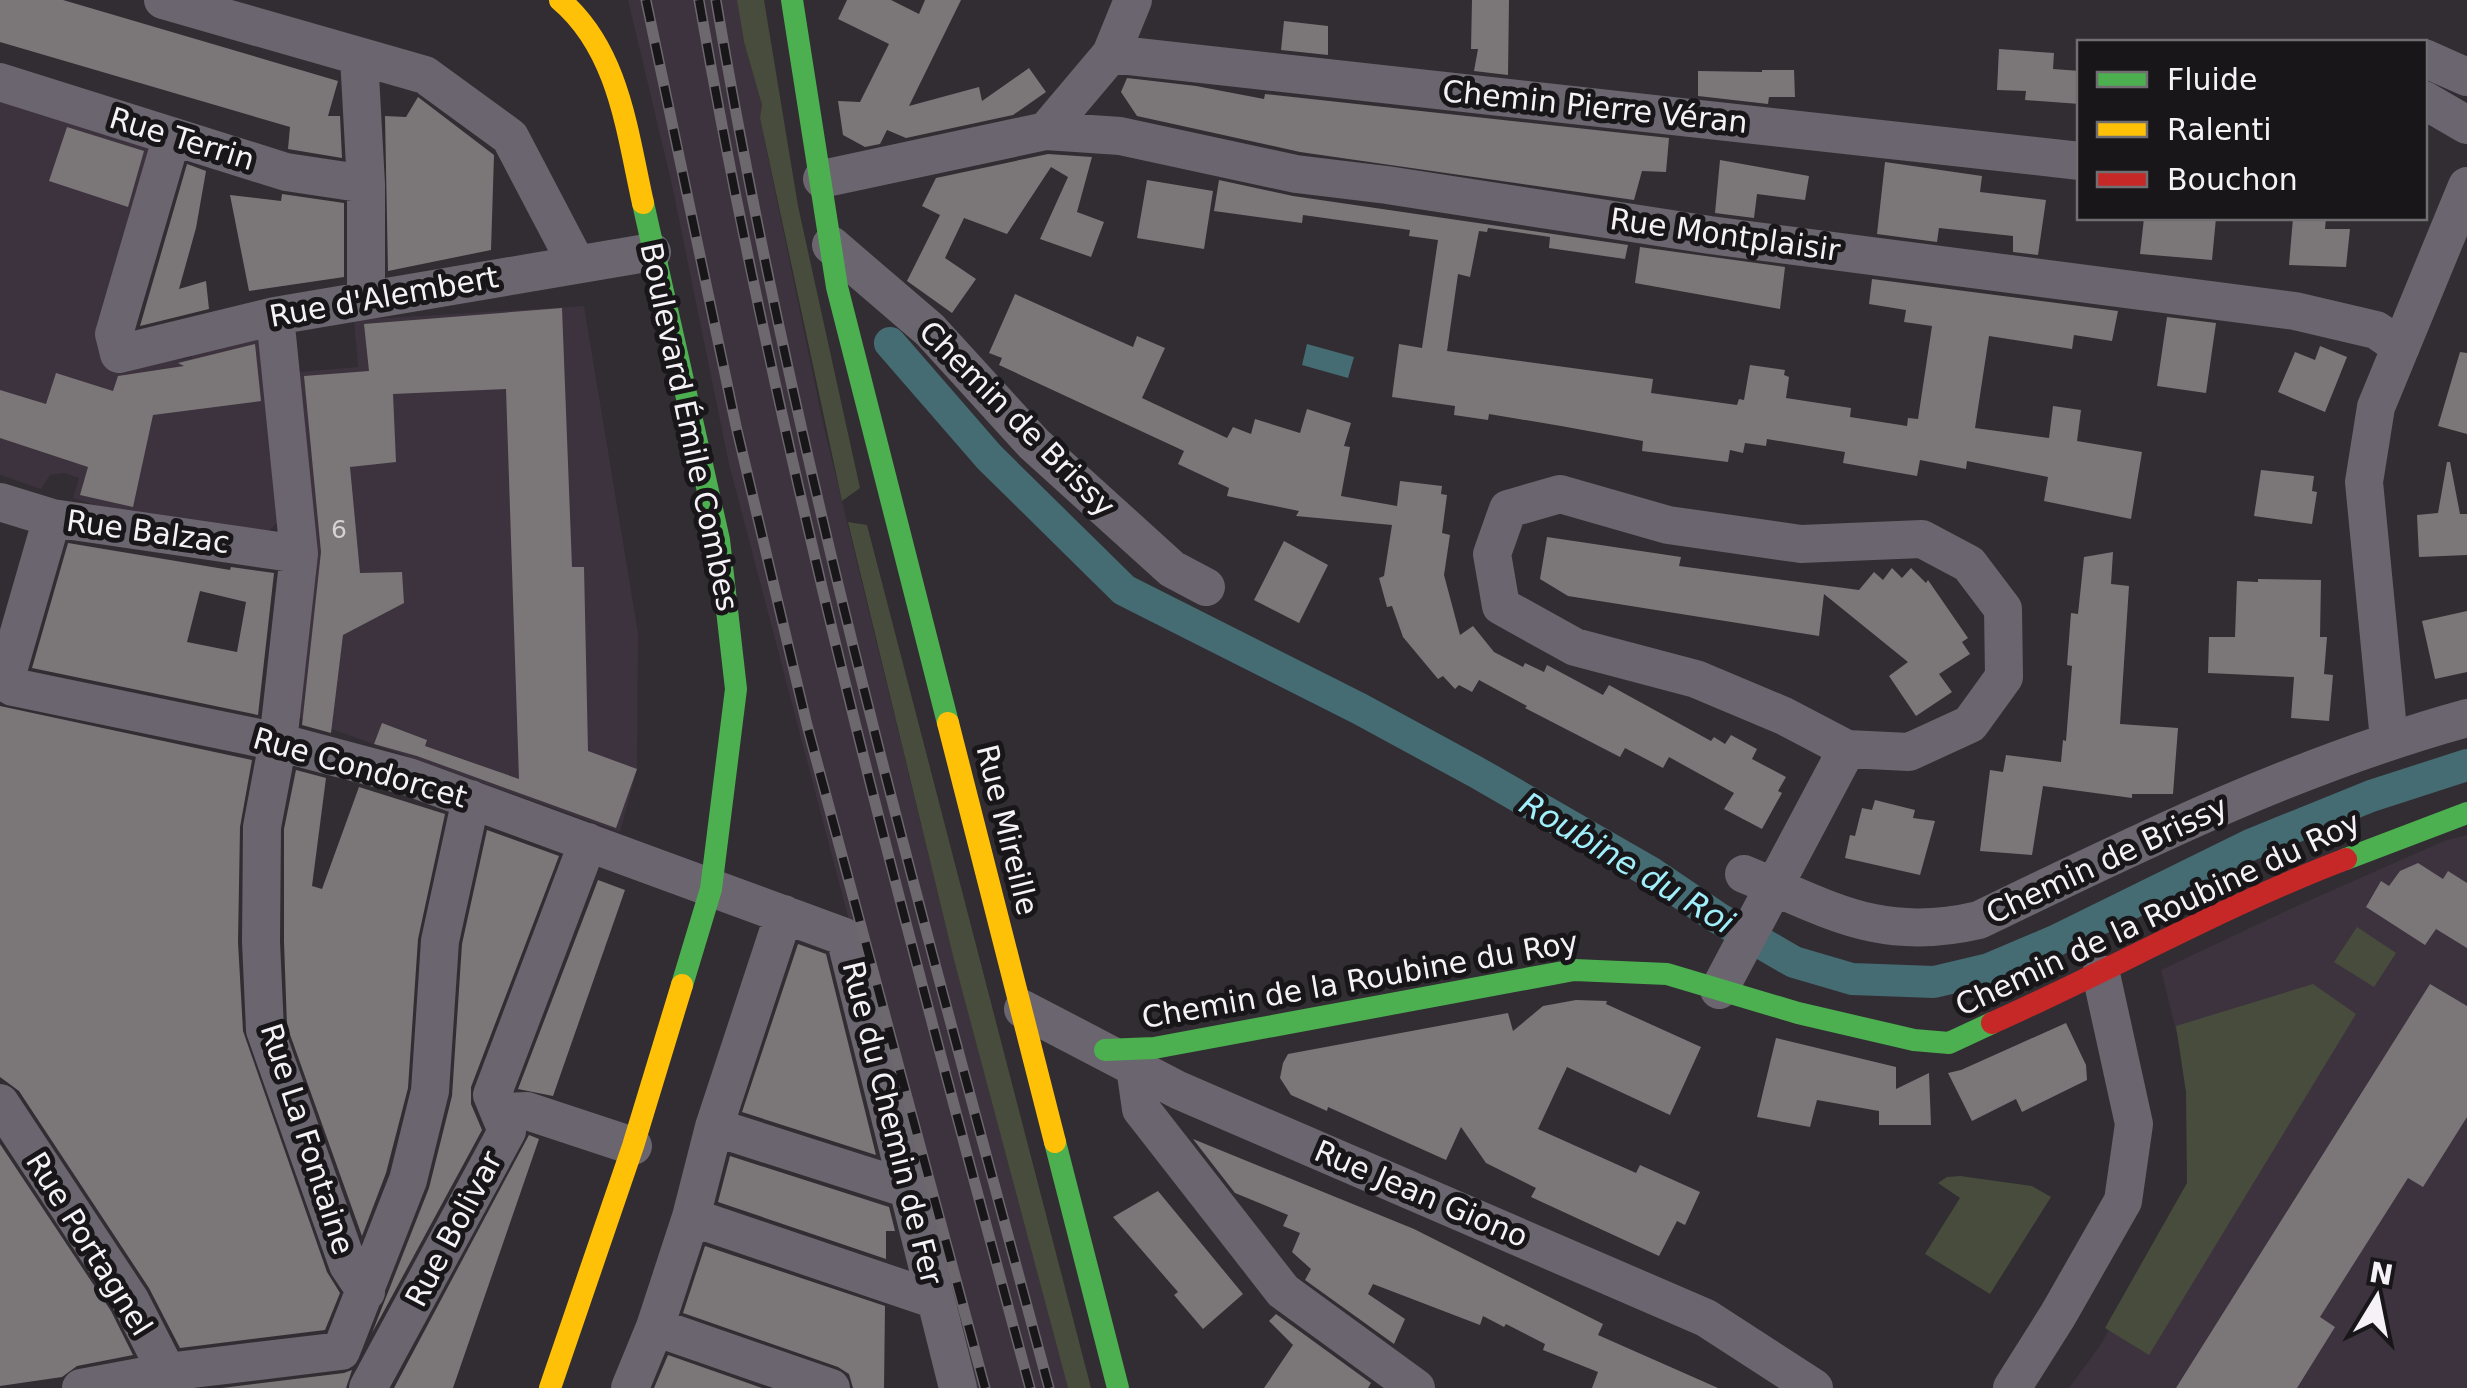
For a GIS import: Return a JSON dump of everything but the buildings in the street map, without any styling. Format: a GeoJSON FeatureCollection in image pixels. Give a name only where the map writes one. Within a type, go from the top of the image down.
{"type":"FeatureCollection","features":[{"type":"Feature","properties":{"kind":"street"},"geometry":{"type":"LineString","coordinates":[[163,0],[425,76],[510,136],[576,263]]}},
{"type":"Feature","properties":{"kind":"street","name":"Boulevard Émile Combes"},"geometry":{"type":"LineString","coordinates":[[550,1388],[633,1146],[711,890],[732,746],[736,689],[719,540],[621,106],[605,52],[588,26],[560,0]]}},
{"type":"Feature","properties":{"kind":"street","name":"Rue Mireille"},"geometry":{"type":"LineString","coordinates":[[792,0],[837,288],[1118,1388]]}},
{"type":"Feature","properties":{"kind":"street"},"geometry":{"type":"LineString","coordinates":[[1046,131],[1111,54],[1133,0]]}},
{"type":"Feature","properties":{"kind":"street","name":"Chemin Pierre Véran"},"geometry":{"type":"LineString","coordinates":[[1111,54],[2077,161]]}},
{"type":"Feature","properties":{"kind":"street"},"geometry":{"type":"LineString","coordinates":[[359,57],[366,184],[366,300]]}},
{"type":"Feature","properties":{"kind":"street"},"geometry":{"type":"LineString","coordinates":[[2427,59],[2467,76]]}},
{"type":"Feature","properties":{"kind":"street","name":"Rue Terrin"},"geometry":{"type":"LineString","coordinates":[[0,82],[286,172],[366,184]]}},
{"type":"Feature","properties":{"kind":"street"},"geometry":{"type":"LineString","coordinates":[[2427,102],[2467,124]]}},
{"type":"Feature","properties":{"kind":"street","name":"Rue Montplaisir"},"geometry":{"type":"LineString","coordinates":[[822,179],[1046,131],[1120,136],[1296,174],[1710,235],[2295,311],[2376,330],[2400,347]]}},
{"type":"Feature","properties":{"kind":"street","name":"Rue d'Alembert"},"geometry":{"type":"LineString","coordinates":[[172,136],[114,334],[119,354],[275,316],[652,252]]}},
{"type":"Feature","properties":{"kind":"street"},"geometry":{"type":"LineString","coordinates":[[2389,740],[2364,482],[2376,407],[2467,186]]}},
{"type":"Feature","properties":{"kind":"street","name":"Chemin de Brissy"},"geometry":{"type":"LineString","coordinates":[[831,245],[930,330],[1034,444],[1172,569],[1206,587]]}},
{"type":"Feature","properties":{"kind":"street","name":"Rue La Fontaine"},"geometry":{"type":"LineString","coordinates":[[275,316],[299,554],[278,742],[262,827],[260,942],[266,1030],[348,1264],[366,1292]]}},
{"type":"Feature","properties":{"kind":"street"},"geometry":{"type":"LineString","coordinates":[[1560,494],[1668,525],[1801,544],[1922,540],[1969,564],[2003,609],[2004,676],[1970,724],[1909,752],[1847,748],[1696,679],[1575,648],[1500,606],[1492,554],[1508,509],[1560,494]]}},
{"type":"Feature","properties":{"kind":"street","name":"Rue Balzac"},"geometry":{"type":"LineString","coordinates":[[0,502],[52,518],[299,554]]}},
{"type":"Feature","properties":{"kind":"street"},"geometry":{"type":"LineString","coordinates":[[2,680],[52,518]]}},
{"type":"Feature","properties":{"kind":"street","name":"Rue Condorcet"},"geometry":{"type":"LineString","coordinates":[[2,680],[14,687],[278,742],[409,776],[711,890]]}},
{"type":"Feature","properties":{"kind":"street","name":"Chemin de Brissy"},"geometry":{"type":"LineString","coordinates":[[1762,887],[1839,916],[1875,924],[1946,928],[1979,920],[2172,826],[2389,740],[2467,718]]}},
{"type":"Feature","properties":{"kind":"street"},"geometry":{"type":"LineString","coordinates":[[1725,978],[1762,887],[1847,748]]}},
{"type":"Feature","properties":{"kind":"street"},"geometry":{"type":"LineString","coordinates":[[81,1388],[171,1380],[342,1351],[408,1180],[430,1091],[440,941],[471,799]]}},
{"type":"Feature","properties":{"kind":"street","name":"Chemin de la Roubine du Roy"},"geometry":{"type":"LineString","coordinates":[[1120,1058],[1154,1048],[1574,970],[1725,978],[1798,1013],[1914,1040],[1949,1042],[2101,974],[2286,882],[2467,812]]}},
{"type":"Feature","properties":{"kind":"street","name":"Rue Bolivar"},"geometry":{"type":"LineString","coordinates":[[368,1388],[507,1130],[492,1096],[588,842]]}},
{"type":"Feature","properties":{"kind":"street","name":"Rue du Chemin de Fer"},"geometry":{"type":"LineString","coordinates":[[711,890],[845,938],[958,1388]]}},
{"type":"Feature","properties":{"kind":"street"},"geometry":{"type":"LineString","coordinates":[[630,1388],[691,1217],[714,1128],[784,914]]}},
{"type":"Feature","properties":{"kind":"street"},"geometry":{"type":"LineString","coordinates":[[2012,1388],[2123,1201],[2134,1124],[2101,974]]}},
{"type":"Feature","properties":{"kind":"street","name":"Rue Jean Giono"},"geometry":{"type":"LineString","coordinates":[[1023,1009],[1178,1090],[1706,1318],[1814,1388]]}},
{"type":"Feature","properties":{"kind":"street"},"geometry":{"type":"LineString","coordinates":[[1120,1058],[1141,1109],[1283,1291],[1416,1388]]}},
{"type":"Feature","properties":{"kind":"street","name":"Rue Portagnel"},"geometry":{"type":"LineString","coordinates":[[0,1103],[130,1300],[171,1380]]}},
{"type":"Feature","properties":{"kind":"street"},"geometry":{"type":"LineString","coordinates":[[499,1112],[527,1111],[633,1146]]}},
{"type":"Feature","properties":{"kind":"street"},"geometry":{"type":"LineString","coordinates":[[714,1128],[908,1189]]}},
{"type":"Feature","properties":{"kind":"street"},"geometry":{"type":"LineString","coordinates":[[691,1217],[936,1300]]}},
{"type":"Feature","properties":{"kind":"street"},"geometry":{"type":"LineString","coordinates":[[654,1328],[831,1388]]}},
{"type":"Feature","properties":{"kind":"shaded area"},"geometry":{"type":"Polygon","coordinates":[[[628,0],[737,0],[762,105],[760,118],[823,423],[954,960],[1068,1388],[972,1388],[729,464],[672,185],[628,0]]]}},
{"type":"Feature","properties":{"kind":"shaded area"},"geometry":{"type":"Polygon","coordinates":[[[0,95],[163,147],[117,367],[192,358],[193,345],[260,335],[284,517],[266,533],[131,516],[73,498],[79,478],[64,473],[50,475],[41,489],[0,475],[0,95]]]}},
{"type":"Feature","properties":{"kind":"shaded area"},"geometry":{"type":"Polygon","coordinates":[[[584,306],[638,633],[637,769],[620,832],[295,716],[297,372],[358,367],[354,320],[584,306]]]}},
{"type":"Feature","properties":{"kind":"shaded area"},"geometry":{"type":"Polygon","coordinates":[[[2467,835],[2467,1388],[2069,1388],[2101,1344],[2187,1183],[2191,1091],[2161,970],[2444,841],[2467,835]]]}},
{"type":"Feature","properties":{"kind":"green space"},"geometry":{"type":"Polygon","coordinates":[[[737,0],[764,0],[798,206],[860,488],[842,501],[760,118],[762,105],[737,0]]]}},
{"type":"Feature","properties":{"kind":"green space"},"geometry":{"type":"Polygon","coordinates":[[[848,522],[867,525],[1091,1388],[1068,1388],[954,960],[848,522]]]}},
{"type":"Feature","properties":{"kind":"green space"},"geometry":{"type":"Polygon","coordinates":[[[2357,927],[2396,953],[2374,987],[2334,962],[2357,927]]]}},
{"type":"Feature","properties":{"kind":"green space"},"geometry":{"type":"Polygon","coordinates":[[[2313,984],[2356,1014],[2149,1355],[2105,1328],[2187,1183],[2186,1092],[2176,1026],[2313,984]]]}},
{"type":"Feature","properties":{"kind":"green space"},"geometry":{"type":"Polygon","coordinates":[[[1960,1176],[2032,1186],[2051,1197],[1990,1294],[1925,1254],[1960,1198],[1938,1183],[1960,1176]]]}},
{"type":"Feature","properties":{"kind":"water"},"geometry":{"type":"Polygon","coordinates":[[[1307,344],[1354,357],[1348,378],[1302,365],[1307,344]]]}},
{"type":"Feature","properties":{"kind":"waterway","name":"Roubine du Roi"},"geometry":{"type":"LineString","coordinates":[[890,343],[989,457],[1124,590],[1476,772],[1650,872],[1794,962],[1852,979],[1934,982],[1989,969],[2055,941],[2250,845],[2371,796],[2467,765]]}},
{"type":"Feature","properties":{"kind":"railway"},"geometry":{"type":"LineString","coordinates":[[646,0],[736,426],[807,725],[985,1388]]}},
{"type":"Feature","properties":{"kind":"railway"},"geometry":{"type":"LineString","coordinates":[[699,0],[768,350],[807,524],[892,870],[1030,1388]]}},
{"type":"Feature","properties":{"kind":"railway"},"geometry":{"type":"LineString","coordinates":[[716,0],[784,350],[824,524],[910,871],[1049,1388]]}},
{"type":"Feature","properties":{"kind":"traffic: fast"},"geometry":{"type":"LineString","coordinates":[[792,0],[837,287],[948,723]]}},
{"type":"Feature","properties":{"kind":"traffic: fast"},"geometry":{"type":"LineString","coordinates":[[643,203],[719,540],[736,689],[711,889],[682,985]]}},
{"type":"Feature","properties":{"kind":"traffic: fast"},"geometry":{"type":"LineString","coordinates":[[2346,859],[2467,813]]}},
{"type":"Feature","properties":{"kind":"traffic: fast"},"geometry":{"type":"LineString","coordinates":[[1105,1050],[1154,1048],[1574,970],[1667,974],[1798,1013],[1914,1040],[1949,1043],[1992,1023]]}},
{"type":"Feature","properties":{"kind":"traffic: fast"},"geometry":{"type":"LineString","coordinates":[[1055,1142],[1118,1388]]}},
{"type":"Feature","properties":{"kind":"traffic: slow"},"geometry":{"type":"LineString","coordinates":[[560,0],[580,20],[608,67],[625,121],[643,203]]}},
{"type":"Feature","properties":{"kind":"traffic: slow"},"geometry":{"type":"LineString","coordinates":[[948,723],[1055,1142]]}},
{"type":"Feature","properties":{"kind":"traffic: slow"},"geometry":{"type":"LineString","coordinates":[[550,1388],[633,1146],[682,985]]}},
{"type":"Feature","properties":{"kind":"traffic: jam"},"geometry":{"type":"LineString","coordinates":[[1992,1023],[2256,897],[2346,859]]}}]}
